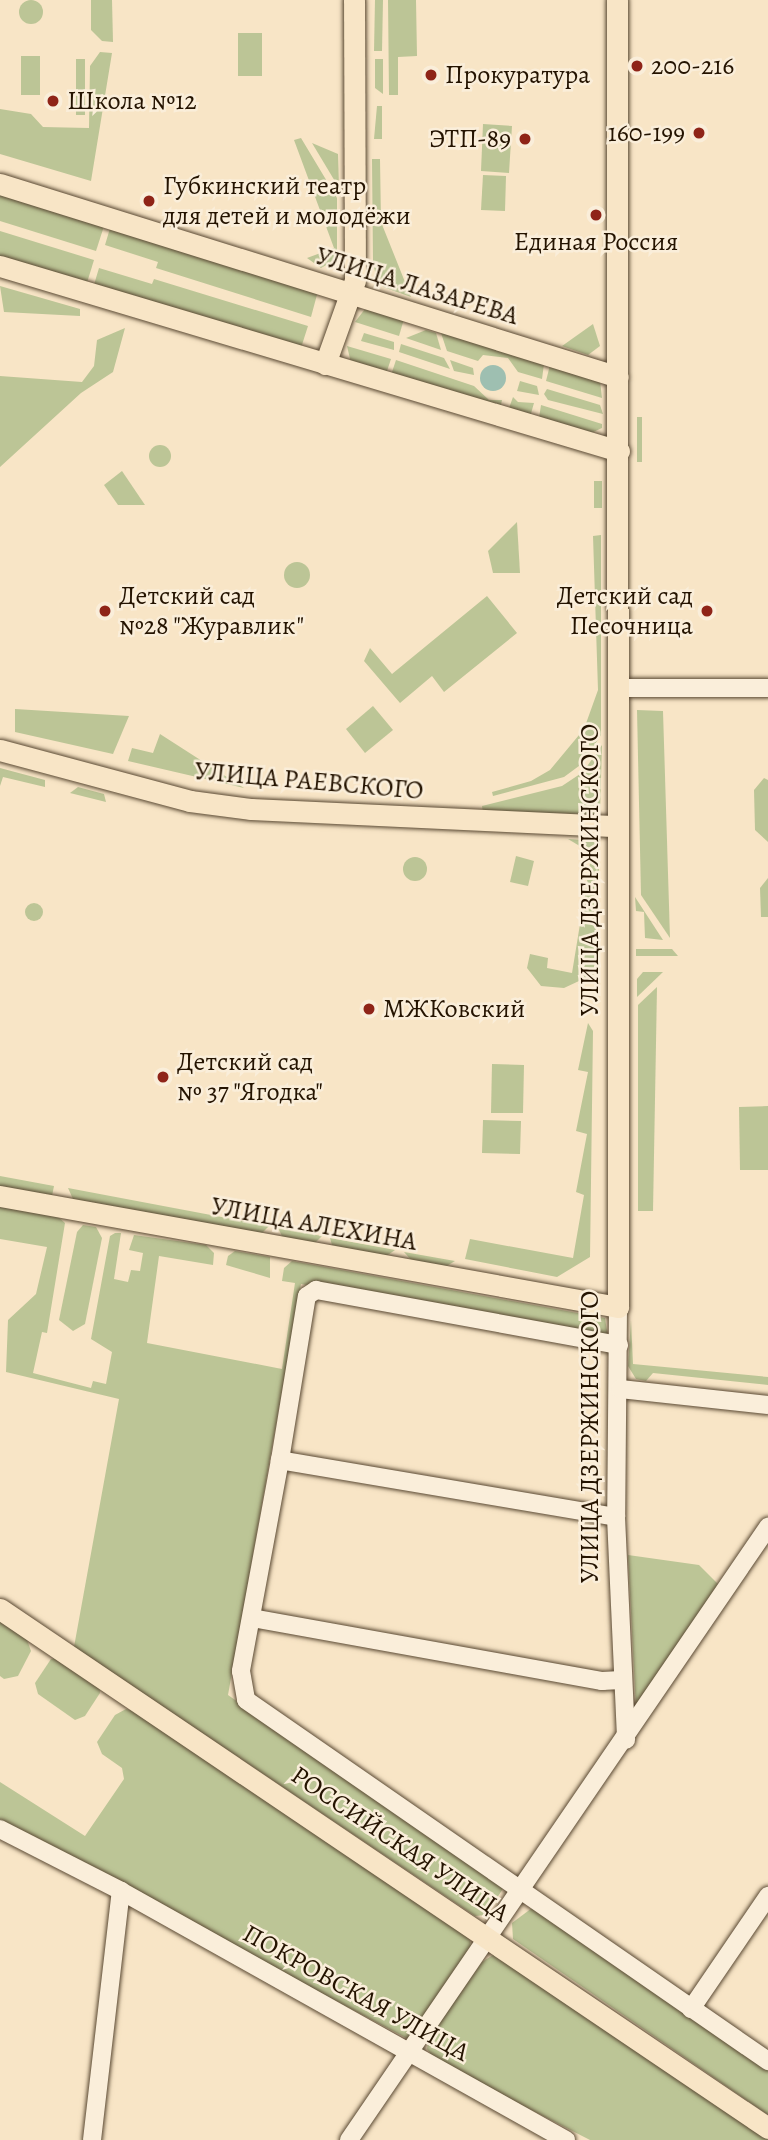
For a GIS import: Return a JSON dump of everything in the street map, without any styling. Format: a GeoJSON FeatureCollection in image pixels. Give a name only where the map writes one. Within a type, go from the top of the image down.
{"type":"FeatureCollection","features":[{"type":"Feature","properties":{"kind":"main road"},"geometry":{"type":"LineString","coordinates":[[325,364],[355,280],[354,0]]}},
{"type":"Feature","properties":{"kind":"main road","name":"УЛИЦА ДЗЕРЖИНСКОГО"},"geometry":{"type":"LineString","coordinates":[[617,0],[618,1307]]}},
{"type":"Feature","properties":{"kind":"main road","name":"УЛИЦА ЛАЗАРЕВА"},"geometry":{"type":"LineString","coordinates":[[0,184],[618,377]]}},
{"type":"Feature","properties":{"kind":"main road"},"geometry":{"type":"LineString","coordinates":[[0,266],[619,452]]}},
{"type":"Feature","properties":{"kind":"main road","name":"УЛИЦА РАЕВСКОГО"},"geometry":{"type":"LineString","coordinates":[[0,750],[190,801],[251,809],[455,822],[618,826]]}},
{"type":"Feature","properties":{"kind":"main road","name":"УЛИЦА АЛЕХИНА"},"geometry":{"type":"LineString","coordinates":[[0,1196],[618,1307]]}},
{"type":"Feature","properties":{"kind":"main road","name":"РОССИЙСКАЯ УЛИЦА"},"geometry":{"type":"LineString","coordinates":[[0,1609],[768,2129]]}},
{"type":"Feature","properties":{"kind":"street"},"geometry":{"type":"LineString","coordinates":[[618,688],[768,688]]}},
{"type":"Feature","properties":{"kind":"street"},"geometry":{"type":"LineString","coordinates":[[620,1345],[316,1290],[307,1296],[241,1671],[246,1700],[768,2061]]}},
{"type":"Feature","properties":{"kind":"street","name":"УЛИЦА ДЗЕРЖИНСКОГО"},"geometry":{"type":"LineString","coordinates":[[618,1307],[620,1389],[616,1517],[621,1680],[626,1740]]}},
{"type":"Feature","properties":{"kind":"street"},"geometry":{"type":"LineString","coordinates":[[620,1389],[768,1405]]}},
{"type":"Feature","properties":{"kind":"street"},"geometry":{"type":"LineString","coordinates":[[280,1460],[616,1517]]}},
{"type":"Feature","properties":{"kind":"street"},"geometry":{"type":"LineString","coordinates":[[349,2140],[626,1740],[768,1527]]}},
{"type":"Feature","properties":{"kind":"street"},"geometry":{"type":"LineString","coordinates":[[252,1618],[602,1681],[621,1680]]}},
{"type":"Feature","properties":{"kind":"street","name":"ПОКРОВСКАЯ УЛИЦА"},"geometry":{"type":"LineString","coordinates":[[0,1829],[121,1891],[566,2140]]}},
{"type":"Feature","properties":{"kind":"street"},"geometry":{"type":"LineString","coordinates":[[92,2140],[121,1891]]}},
{"type":"Feature","properties":{"kind":"street"},"geometry":{"type":"LineString","coordinates":[[691,2009],[768,1896]]}},
{"type":"Feature","properties":{"kind":"green space"},"geometry":{"type":"Polygon","coordinates":[[[31,0],[40,3],[43,12],[40,21],[31,24],[22,21],[19,12],[22,3],[31,0]]]}},
{"type":"Feature","properties":{"kind":"green space"},"geometry":{"type":"Polygon","coordinates":[[[91,0],[112,0],[113,42],[102,41],[91,30],[91,0]]]}},
{"type":"Feature","properties":{"kind":"green space"},"geometry":{"type":"Polygon","coordinates":[[[375,0],[383,0],[382,51],[374,51],[375,0]]]}},
{"type":"Feature","properties":{"kind":"green space"},"geometry":{"type":"Polygon","coordinates":[[[388,0],[416,0],[417,56],[398,57],[398,95],[389,95],[388,0]]]}},
{"type":"Feature","properties":{"kind":"green space"},"geometry":{"type":"Polygon","coordinates":[[[238,33],[262,33],[262,76],[238,76],[238,33]]]}},
{"type":"Feature","properties":{"kind":"green space"},"geometry":{"type":"Polygon","coordinates":[[[100,52],[112,53],[91,181],[0,154],[0,109],[31,114],[43,127],[89,128],[90,66],[100,52]]]}},
{"type":"Feature","properties":{"kind":"green space"},"geometry":{"type":"Polygon","coordinates":[[[21,56],[40,56],[40,95],[21,95],[21,56]]]}},
{"type":"Feature","properties":{"kind":"green space"},"geometry":{"type":"Polygon","coordinates":[[[76,59],[85,59],[85,115],[76,115],[76,59]]]}},
{"type":"Feature","properties":{"kind":"green space"},"geometry":{"type":"Polygon","coordinates":[[[375,59],[383,59],[383,94],[375,88],[375,59]]]}},
{"type":"Feature","properties":{"kind":"green space"},"geometry":{"type":"Polygon","coordinates":[[[377,106],[382,106],[382,139],[374,139],[377,106]]]}},
{"type":"Feature","properties":{"kind":"green space"},"geometry":{"type":"Polygon","coordinates":[[[483,124],[512,126],[509,173],[481,171],[483,124]]]}},
{"type":"Feature","properties":{"kind":"green space"},"geometry":{"type":"Polygon","coordinates":[[[301,138],[337,198],[337,259],[321,268],[307,258],[334,248],[294,140],[301,138]]]}},
{"type":"Feature","properties":{"kind":"green space"},"geometry":{"type":"Polygon","coordinates":[[[312,143],[338,154],[339,188],[312,143]]]}},
{"type":"Feature","properties":{"kind":"green space"},"geometry":{"type":"Polygon","coordinates":[[[372,159],[380,159],[381,222],[411,297],[383,287],[377,280],[373,263],[372,159]]]}},
{"type":"Feature","properties":{"kind":"green space"},"geometry":{"type":"Polygon","coordinates":[[[483,175],[506,176],[505,211],[481,210],[483,175]]]}},
{"type":"Feature","properties":{"kind":"green space"},"geometry":{"type":"Polygon","coordinates":[[[0,190],[105,223],[96,251],[0,221],[0,190]]]}},
{"type":"Feature","properties":{"kind":"green space"},"geometry":{"type":"Polygon","coordinates":[[[111,225],[318,291],[311,317],[156,268],[158,262],[105,245],[111,225]]]}},
{"type":"Feature","properties":{"kind":"green space"},"geometry":{"type":"Polygon","coordinates":[[[0,231],[94,260],[86,286],[0,260],[0,231]]]}},
{"type":"Feature","properties":{"kind":"green space"},"geometry":{"type":"Polygon","coordinates":[[[99,268],[152,284],[154,279],[308,326],[300,351],[93,288],[99,268]]]}},
{"type":"Feature","properties":{"kind":"green space"},"geometry":{"type":"Polygon","coordinates":[[[0,286],[80,309],[80,316],[4,312],[0,286]]]}},
{"type":"Feature","properties":{"kind":"green space"},"geometry":{"type":"Polygon","coordinates":[[[365,309],[404,319],[399,336],[355,322],[365,309]]]}},
{"type":"Feature","properties":{"kind":"green space"},"geometry":{"type":"Polygon","coordinates":[[[593,324],[600,346],[588,355],[562,346],[593,324]]]}},
{"type":"Feature","properties":{"kind":"green space"},"geometry":{"type":"Polygon","coordinates":[[[125,328],[113,372],[81,393],[0,467],[0,376],[82,382],[94,366],[97,340],[125,328]]]}},
{"type":"Feature","properties":{"kind":"green space"},"geometry":{"type":"Polygon","coordinates":[[[426,330],[436,333],[441,350],[406,338],[426,330]]]}},
{"type":"Feature","properties":{"kind":"green space"},"geometry":{"type":"Polygon","coordinates":[[[440,330],[544,364],[542,379],[518,372],[508,358],[483,355],[478,361],[447,351],[440,330]]]}},
{"type":"Feature","properties":{"kind":"green space"},"geometry":{"type":"Polygon","coordinates":[[[364,333],[394,342],[394,350],[361,341],[364,333]]]}},
{"type":"Feature","properties":{"kind":"green space"},"geometry":{"type":"Polygon","coordinates":[[[401,344],[444,358],[450,369],[399,352],[401,344]]]}},
{"type":"Feature","properties":{"kind":"green space"},"geometry":{"type":"Polygon","coordinates":[[[347,346],[391,359],[386,374],[351,363],[347,346]]]}},
{"type":"Feature","properties":{"kind":"green space"},"geometry":{"type":"Polygon","coordinates":[[[396,360],[474,386],[489,400],[502,400],[500,409],[391,375],[396,360]]]}},
{"type":"Feature","properties":{"kind":"green space"},"geometry":{"type":"Polygon","coordinates":[[[450,360],[473,368],[474,375],[454,371],[450,360]]]}},
{"type":"Feature","properties":{"kind":"green space"},"geometry":{"type":"Polygon","coordinates":[[[550,365],[600,381],[602,398],[546,381],[550,365]]]}},
{"type":"Feature","properties":{"kind":"green space"},"geometry":{"type":"Polygon","coordinates":[[[520,381],[537,386],[539,395],[517,391],[520,381]]]}},
{"type":"Feature","properties":{"kind":"green space"},"geometry":{"type":"Polygon","coordinates":[[[547,389],[600,405],[603,414],[548,400],[544,394],[547,389]]]}},
{"type":"Feature","properties":{"kind":"green space"},"geometry":{"type":"Polygon","coordinates":[[[513,397],[518,402],[534,403],[530,417],[508,411],[513,397]]]}},
{"type":"Feature","properties":{"kind":"green space"},"geometry":{"type":"Polygon","coordinates":[[[541,405],[602,424],[602,428],[589,434],[539,418],[541,405]]]}},
{"type":"Feature","properties":{"kind":"green space"},"geometry":{"type":"Polygon","coordinates":[[[637,417],[642,417],[642,462],[637,462],[637,417]]]}},
{"type":"Feature","properties":{"kind":"green space"},"geometry":{"type":"Polygon","coordinates":[[[160,445],[168,448],[171,456],[168,464],[160,467],[152,464],[149,456],[152,448],[160,445]]]}},
{"type":"Feature","properties":{"kind":"green space"},"geometry":{"type":"Polygon","coordinates":[[[122,471],[145,505],[118,505],[104,485],[122,471]]]}},
{"type":"Feature","properties":{"kind":"green space"},"geometry":{"type":"Polygon","coordinates":[[[594,481],[602,481],[602,508],[594,508],[594,481]]]}},
{"type":"Feature","properties":{"kind":"green space"},"geometry":{"type":"Polygon","coordinates":[[[517,522],[520,573],[493,573],[488,551],[517,522]]]}},
{"type":"Feature","properties":{"kind":"green space"},"geometry":{"type":"Polygon","coordinates":[[[601,535],[601,735],[583,763],[564,777],[493,796],[492,792],[531,781],[550,770],[584,729],[598,690],[593,536],[601,535]]]}},
{"type":"Feature","properties":{"kind":"green space"},"geometry":{"type":"Polygon","coordinates":[[[297,562],[306,566],[310,575],[306,584],[297,588],[288,584],[284,575],[288,566],[297,562]]]}},
{"type":"Feature","properties":{"kind":"green space"},"geometry":{"type":"Polygon","coordinates":[[[487,596],[517,633],[444,692],[432,676],[400,703],[364,661],[370,648],[392,674],[487,596]]]}},
{"type":"Feature","properties":{"kind":"green space"},"geometry":{"type":"Polygon","coordinates":[[[373,706],[393,730],[365,753],[346,729],[373,706]]]}},
{"type":"Feature","properties":{"kind":"green space"},"geometry":{"type":"Polygon","coordinates":[[[15,709],[129,716],[113,754],[15,732],[15,709]]]}},
{"type":"Feature","properties":{"kind":"green space"},"geometry":{"type":"Polygon","coordinates":[[[637,710],[663,711],[670,938],[641,895],[637,710]]]}},
{"type":"Feature","properties":{"kind":"green space"},"geometry":{"type":"Polygon","coordinates":[[[160,734],[244,788],[128,761],[132,748],[153,753],[160,734]]]}},
{"type":"Feature","properties":{"kind":"green space"},"geometry":{"type":"Polygon","coordinates":[[[602,745],[600,814],[483,813],[482,806],[562,786],[583,772],[602,745]]]}},
{"type":"Feature","properties":{"kind":"green space"},"geometry":{"type":"Polygon","coordinates":[[[0,768],[45,780],[45,787],[3,777],[0,786],[0,768]]]}},
{"type":"Feature","properties":{"kind":"green space"},"geometry":{"type":"Polygon","coordinates":[[[764,778],[768,780],[768,842],[755,830],[754,790],[764,778]]]}},
{"type":"Feature","properties":{"kind":"green space"},"geometry":{"type":"Polygon","coordinates":[[[78,787],[104,794],[106,802],[70,793],[78,787]]]}},
{"type":"Feature","properties":{"kind":"green space"},"geometry":{"type":"Polygon","coordinates":[[[568,839],[599,841],[598,857],[568,839]]]}},
{"type":"Feature","properties":{"kind":"green space"},"geometry":{"type":"Polygon","coordinates":[[[516,856],[534,861],[528,886],[510,882],[516,856]]]}},
{"type":"Feature","properties":{"kind":"green space"},"geometry":{"type":"Polygon","coordinates":[[[415,857],[423,861],[427,869],[423,877],[415,881],[407,877],[403,869],[407,861],[415,857]]]}},
{"type":"Feature","properties":{"kind":"green space"},"geometry":{"type":"Polygon","coordinates":[[[590,863],[599,868],[594,974],[564,988],[541,986],[527,968],[530,954],[548,958],[547,968],[572,973],[590,863]]]}},
{"type":"Feature","properties":{"kind":"green space"},"geometry":{"type":"Polygon","coordinates":[[[768,878],[768,917],[761,917],[760,888],[768,878]]]}},
{"type":"Feature","properties":{"kind":"green space"},"geometry":{"type":"Polygon","coordinates":[[[635,897],[663,940],[645,938],[644,912],[636,911],[635,897]]]}},
{"type":"Feature","properties":{"kind":"green space"},"geometry":{"type":"Polygon","coordinates":[[[34,903],[40,906],[43,912],[40,918],[34,921],[28,918],[25,912],[28,906],[34,903]]]}},
{"type":"Feature","properties":{"kind":"green space"},"geometry":{"type":"Polygon","coordinates":[[[636,949],[672,949],[678,956],[636,956],[636,949]]]}},
{"type":"Feature","properties":{"kind":"green space"},"geometry":{"type":"Polygon","coordinates":[[[643,972],[663,972],[637,997],[637,979],[643,972]]]}},
{"type":"Feature","properties":{"kind":"green space"},"geometry":{"type":"Polygon","coordinates":[[[657,987],[653,1211],[638,1211],[638,1005],[657,987]]]}},
{"type":"Feature","properties":{"kind":"green space"},"geometry":{"type":"Polygon","coordinates":[[[588,1023],[593,1031],[590,1257],[557,1277],[465,1259],[470,1239],[573,1258],[584,1195],[576,1192],[587,1134],[576,1131],[588,1072],[578,1070],[588,1023]]]}},
{"type":"Feature","properties":{"kind":"green space"},"geometry":{"type":"Polygon","coordinates":[[[492,1064],[524,1065],[523,1113],[491,1113],[492,1064]]]}},
{"type":"Feature","properties":{"kind":"green space"},"geometry":{"type":"Polygon","coordinates":[[[768,1106],[768,1170],[740,1170],[739,1107],[768,1106]]]}},
{"type":"Feature","properties":{"kind":"green space"},"geometry":{"type":"Polygon","coordinates":[[[483,1120],[521,1121],[520,1154],[482,1153],[483,1120]]]}},
{"type":"Feature","properties":{"kind":"green space"},"geometry":{"type":"Polygon","coordinates":[[[0,1176],[54,1186],[52,1196],[0,1186],[0,1176]]]}},
{"type":"Feature","properties":{"kind":"green space"},"geometry":{"type":"Polygon","coordinates":[[[68,1188],[269,1226],[262,1233],[73,1199],[68,1188]]]}},
{"type":"Feature","properties":{"kind":"green space"},"geometry":{"type":"Polygon","coordinates":[[[0,1207],[57,1216],[65,1223],[47,1333],[42,1332],[33,1373],[91,1388],[93,1381],[106,1384],[112,1352],[91,1339],[110,1236],[115,1233],[121,1233],[114,1279],[128,1282],[131,1270],[140,1271],[143,1253],[129,1250],[134,1235],[206,1245],[214,1253],[213,1265],[159,1256],[147,1343],[282,1369],[295,1283],[282,1281],[284,1268],[292,1261],[605,1318],[608,1338],[301,1284],[228,1695],[504,1887],[486,1915],[475,1916],[74,1647],[119,1399],[6,1372],[8,1320],[36,1294],[47,1247],[0,1239],[0,1207]]]}},
{"type":"Feature","properties":{"kind":"green space"},"geometry":{"type":"Polygon","coordinates":[[[83,1225],[96,1227],[102,1238],[85,1324],[73,1331],[59,1320],[77,1232],[83,1225]]]}},
{"type":"Feature","properties":{"kind":"green space"},"geometry":{"type":"Polygon","coordinates":[[[278,1228],[322,1236],[314,1244],[283,1238],[278,1228]]]}},
{"type":"Feature","properties":{"kind":"green space"},"geometry":{"type":"Polygon","coordinates":[[[330,1238],[395,1250],[385,1257],[332,1245],[330,1238]]]}},
{"type":"Feature","properties":{"kind":"green space"},"geometry":{"type":"Polygon","coordinates":[[[235,1251],[270,1257],[270,1278],[226,1265],[228,1256],[235,1251]]]}},
{"type":"Feature","properties":{"kind":"green space"},"geometry":{"type":"Polygon","coordinates":[[[404,1252],[455,1261],[445,1267],[412,1261],[404,1252]]]}},
{"type":"Feature","properties":{"kind":"green space"},"geometry":{"type":"Polygon","coordinates":[[[631,1320],[633,1364],[768,1377],[768,1385],[653,1373],[646,1381],[636,1379],[628,1366],[631,1320]]]}},
{"type":"Feature","properties":{"kind":"green space"},"geometry":{"type":"Polygon","coordinates":[[[628,1555],[699,1565],[722,1588],[636,1709],[628,1555]]]}},
{"type":"Feature","properties":{"kind":"green space"},"geometry":{"type":"Polygon","coordinates":[[[0,1617],[25,1634],[31,1651],[18,1676],[4,1679],[0,1676],[0,1617]]]}},
{"type":"Feature","properties":{"kind":"green space"},"geometry":{"type":"Polygon","coordinates":[[[60,1657],[99,1684],[100,1693],[85,1716],[75,1720],[38,1694],[35,1683],[51,1659],[60,1657]]]}},
{"type":"Feature","properties":{"kind":"green space"},"geometry":{"type":"Polygon","coordinates":[[[126,1709],[142,1712],[469,1935],[471,1948],[408,2039],[0,1823],[0,1782],[85,1836],[124,1779],[122,1768],[102,1754],[97,1742],[115,1715],[126,1709]]]}},
{"type":"Feature","properties":{"kind":"green space"},"geometry":{"type":"Polygon","coordinates":[[[532,1908],[768,2070],[768,2115],[513,1939],[512,1923],[532,1908]]]}},
{"type":"Feature","properties":{"kind":"green space"},"geometry":{"type":"Polygon","coordinates":[[[493,1955],[508,1958],[768,2140],[590,2140],[436,2061],[427,2049],[429,2037],[482,1962],[493,1955]]]}},
{"type":"Feature","properties":{"kind":"shaded area"},"geometry":{"type":"Polygon","coordinates":[[[493,365],[502,369],[506,378],[502,387],[493,391],[484,387],[480,378],[484,369],[493,365]]]}},
{"type":"Feature","properties":{"kind":"place","name":"200-216"},"geometry":{"type":"Point","coordinates":[637,66]}},
{"type":"Feature","properties":{"kind":"place","name":"Прокуратура"},"geometry":{"type":"Point","coordinates":[431,75]}},
{"type":"Feature","properties":{"kind":"place","name":"Школа №12"},"geometry":{"type":"Point","coordinates":[53,101]}},
{"type":"Feature","properties":{"kind":"place","name":"160-199"},"geometry":{"type":"Point","coordinates":[699,133]}},
{"type":"Feature","properties":{"kind":"place","name":"ЭТП-89"},"geometry":{"type":"Point","coordinates":[525,139]}},
{"type":"Feature","properties":{"kind":"place","name":"Губкинский театр для детей и молодёжи"},"geometry":{"type":"Point","coordinates":[149,201]}},
{"type":"Feature","properties":{"kind":"place","name":"Единая Россия"},"geometry":{"type":"Point","coordinates":[596,215]}},
{"type":"Feature","properties":{"kind":"place","name":"Детский сад №28 \"Журавлик\""},"geometry":{"type":"Point","coordinates":[105,611]}},
{"type":"Feature","properties":{"kind":"place","name":"Детский сад Песочница"},"geometry":{"type":"Point","coordinates":[707,611]}},
{"type":"Feature","properties":{"kind":"place","name":"МЖКовский"},"geometry":{"type":"Point","coordinates":[369,1009]}},
{"type":"Feature","properties":{"kind":"place","name":"Детский сад № 37 \"Ягодка\""},"geometry":{"type":"Point","coordinates":[163,1077]}}]}
